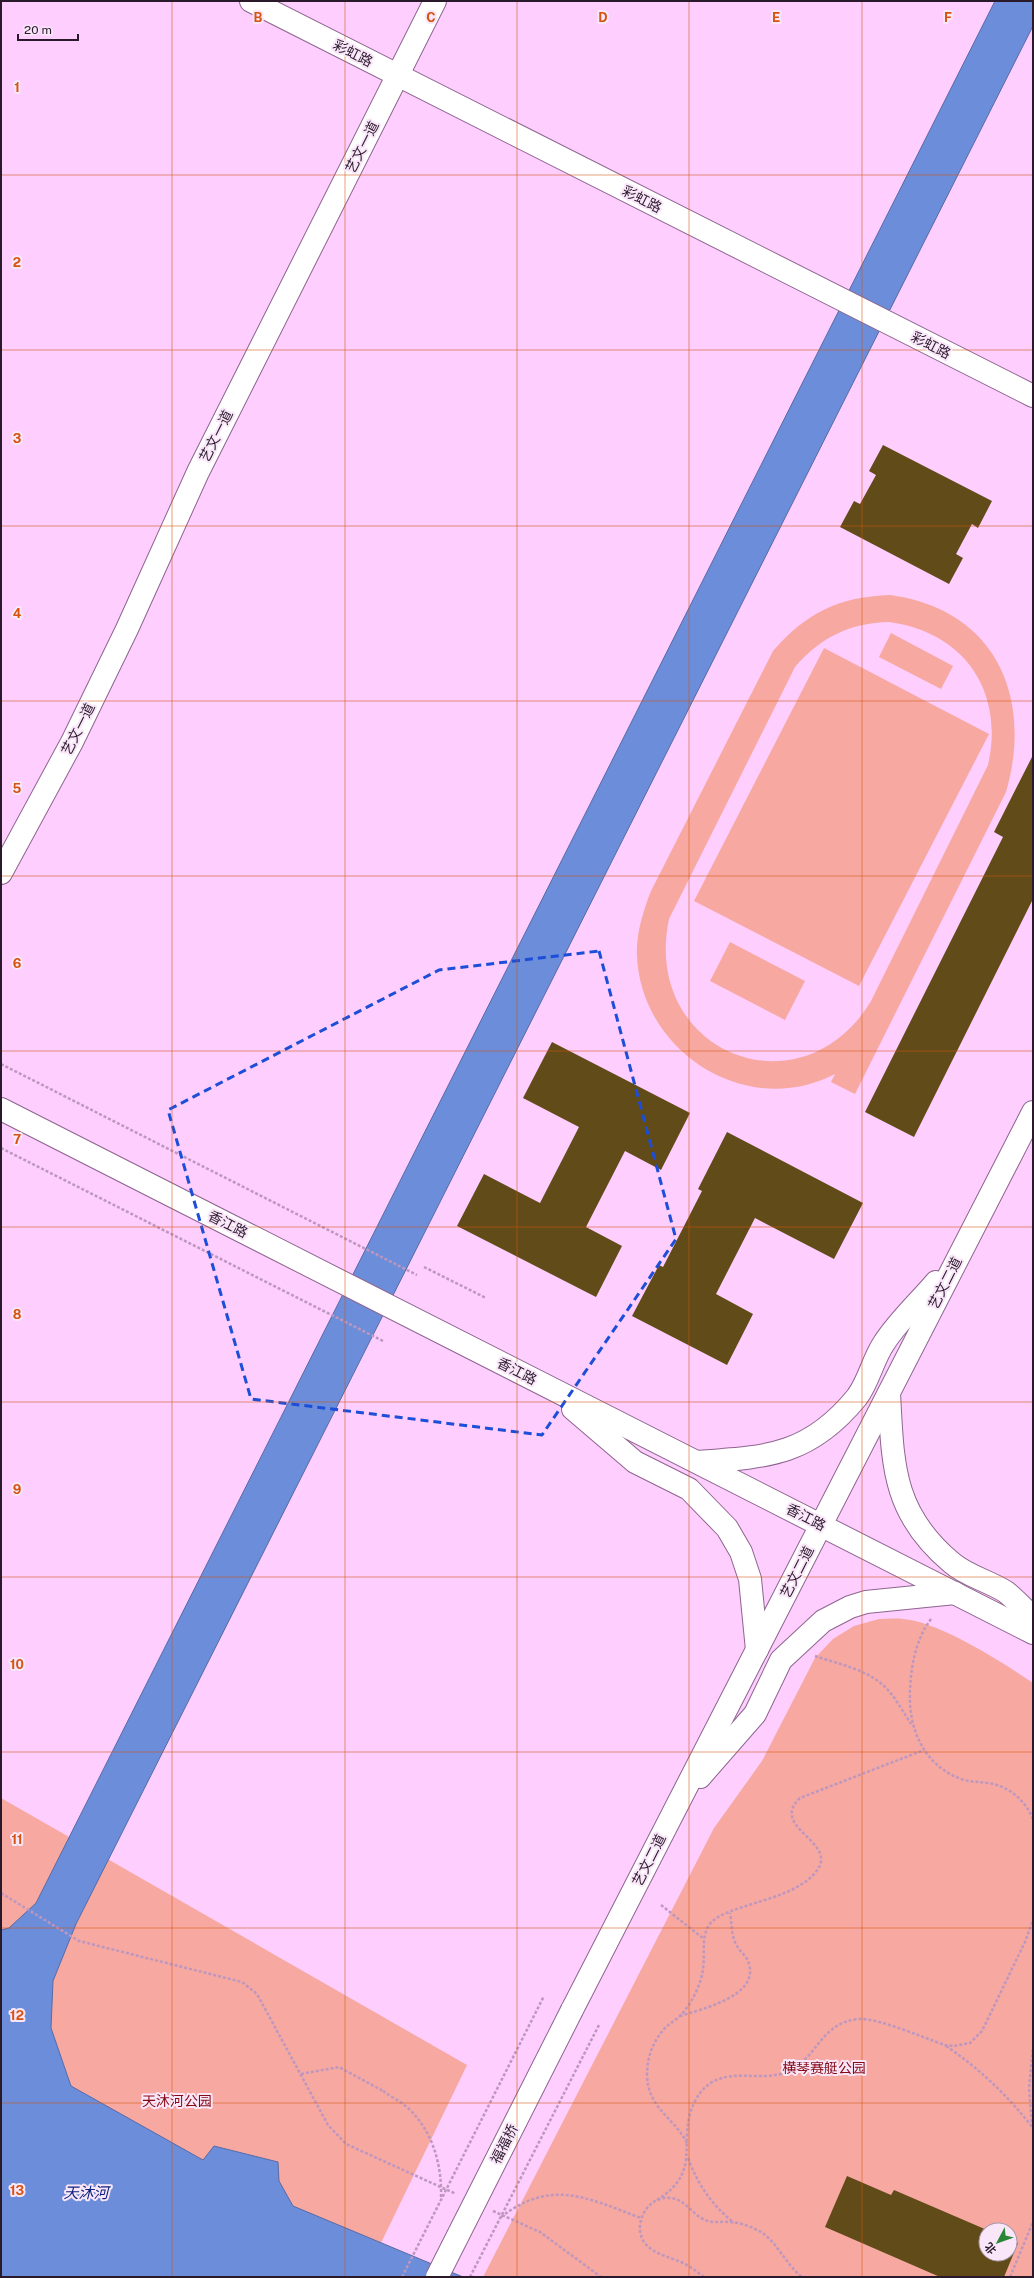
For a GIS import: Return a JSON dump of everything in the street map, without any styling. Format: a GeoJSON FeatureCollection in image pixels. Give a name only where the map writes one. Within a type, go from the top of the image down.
{"type":"FeatureCollection","features":[{"type":"Feature","properties":{"kind":"main road","name":"彩虹路"},"geometry":{"type":"LineString","coordinates":[[251,1],[1033,396]]}},
{"type":"Feature","properties":{"kind":"main road","name":"艺文一道"},"geometry":{"type":"LineString","coordinates":[[1,873],[72,742],[124,636],[198,472],[435,1]]}},
{"type":"Feature","properties":{"kind":"main road","name":"香江路"},"geometry":{"type":"LineString","coordinates":[[1,1109],[1033,1633]]}},
{"type":"Feature","properties":{"kind":"main road","name":"艺文二道"},"geometry":{"type":"LineString","coordinates":[[572,2010],[1033,1112]]}},
{"type":"Feature","properties":{"kind":"main road"},"geometry":{"type":"LineString","coordinates":[[697,1462],[757,1458],[773,1455],[803,1443],[829,1426],[857,1396],[884,1342],[960,1254]]}},
{"type":"Feature","properties":{"kind":"main road"},"geometry":{"type":"LineString","coordinates":[[546,1386],[635,1462],[689,1489],[723,1523],[741,1552],[750,1579],[757,1650]]}},
{"type":"Feature","properties":{"kind":"main road"},"geometry":{"type":"LineString","coordinates":[[889,1392],[896,1478],[900,1494],[915,1522],[924,1534],[953,1564],[1006,1592],[1033,1617]]}},
{"type":"Feature","properties":{"kind":"main road"},"geometry":{"type":"LineString","coordinates":[[678,1804],[755,1714],[781,1660],[823,1621],[850,1607],[866,1602],[956,1593]]}},
{"type":"Feature","properties":{"kind":"main road","name":"福福桥"},"geometry":{"type":"LineString","coordinates":[[437,2277],[572,2010]]}},
{"type":"Feature","properties":{"kind":"path"},"geometry":{"type":"LineString","coordinates":[[1,1064],[417,1275]]}},
{"type":"Feature","properties":{"kind":"path"},"geometry":{"type":"LineString","coordinates":[[1,1148],[383,1342]]}},
{"type":"Feature","properties":{"kind":"path"},"geometry":{"type":"LineString","coordinates":[[424,1267],[486,1298]]}},
{"type":"Feature","properties":{"kind":"path"},"geometry":{"type":"LineString","coordinates":[[913,1726],[910,1697],[913,1663],[922,1631],[932,1619]]}},
{"type":"Feature","properties":{"kind":"path"},"geometry":{"type":"LineString","coordinates":[[810,1654],[866,1673],[876,1679],[885,1687],[913,1726],[924,1750],[941,1768],[952,1775],[970,1781],[1001,1786],[1012,1792],[1022,1801],[1033,1819]]}},
{"type":"Feature","properties":{"kind":"path"},"geometry":{"type":"LineString","coordinates":[[687,2143],[678,2129],[659,2110],[648,2088],[648,2062],[657,2038],[665,2027],[679,2016],[693,1997],[699,1984],[704,1964],[704,1939],[708,1927],[713,1921],[730,1913],[781,1894],[798,1885],[817,1870],[820,1864],[819,1851],[794,1822],[792,1815],[792,1808],[800,1798],[924,1750]]}},
{"type":"Feature","properties":{"kind":"path"},"geometry":{"type":"LineString","coordinates":[[1,1893],[79,1941],[242,1982],[257,1994],[328,2125],[346,2144],[461,2196]]}},
{"type":"Feature","properties":{"kind":"path"},"geometry":{"type":"LineString","coordinates":[[661,1905],[704,1939]]}},
{"type":"Feature","properties":{"kind":"path"},"geometry":{"type":"LineString","coordinates":[[679,2016],[736,1994],[747,1984],[750,1969],[745,1955],[734,1939],[730,1913]]}},
{"type":"Feature","properties":{"kind":"path"},"geometry":{"type":"LineString","coordinates":[[735,2223],[714,2205],[705,2194],[698,2182],[688,2156],[687,2143],[689,2120],[696,2100],[711,2084],[723,2077],[737,2074],[760,2076],[785,2073],[796,2067],[826,2034],[842,2023],[851,2020],[869,2020],[945,2045],[954,2046],[970,2043],[982,2031],[1025,1942],[1033,1920]]}},
{"type":"Feature","properties":{"kind":"path"},"geometry":{"type":"LineString","coordinates":[[402,2277],[544,1996]]}},
{"type":"Feature","properties":{"kind":"path"},"geometry":{"type":"LineString","coordinates":[[470,2277],[599,2025]]}},
{"type":"Feature","properties":{"kind":"path"},"geometry":{"type":"LineString","coordinates":[[945,2045],[984,2074],[1018,2109],[1033,2129]]}},
{"type":"Feature","properties":{"kind":"path"},"geometry":{"type":"LineString","coordinates":[[1033,2047],[1029,2088],[1033,2129]]}},
{"type":"Feature","properties":{"kind":"path"},"geometry":{"type":"LineString","coordinates":[[301,2074],[339,2067],[383,2091],[409,2108],[428,2135],[440,2167],[441,2200]]}},
{"type":"Feature","properties":{"kind":"path"},"geometry":{"type":"LineString","coordinates":[[688,2156],[681,2177],[667,2194],[647,2207],[641,2218],[640,2230],[644,2242],[653,2251],[682,2262],[704,2277]]}},
{"type":"Feature","properties":{"kind":"path"},"geometry":{"type":"LineString","coordinates":[[500,2218],[511,2209],[537,2198],[566,2194],[580,2196],[641,2218]]}},
{"type":"Feature","properties":{"kind":"path"},"geometry":{"type":"LineString","coordinates":[[657,2200],[670,2197],[682,2201],[702,2219],[715,2223],[735,2223],[746,2225],[762,2233],[802,2277]]}},
{"type":"Feature","properties":{"kind":"path"},"geometry":{"type":"LineString","coordinates":[[490,2209],[540,2232],[601,2277]]}},
{"type":"Feature","properties":{"kind":"path"},"geometry":{"type":"LineString","coordinates":[[1010,2277],[1033,2222]]}},
{"type":"Feature","properties":{"kind":"highlighted area"},"geometry":{"type":"Polygon","coordinates":[[[599,951],[676,1239],[542,1435],[251,1399],[168,1110],[439,970],[599,951]]]}},
{"type":"Feature","properties":{"kind":"green space"},"geometry":{"type":"Polygon","coordinates":[[[890,595],[926,604],[956,618],[980,638],[998,662],[1009,691],[1014,722],[1013,756],[1006,792],[855,1094],[831,1082],[835,1074],[801,1086],[768,1088],[735,1082],[704,1068],[678,1048],[657,1021],[643,991],[637,956],[639,931],[643,915],[651,891],[773,651],[798,626],[825,609],[840,603],[872,596],[890,595]],[[889,622],[862,625],[849,629],[815,647],[795,667],[669,919],[667,965],[679,1004],[702,1034],[733,1053],[769,1061],[806,1056],[841,1036],[871,1001],[988,765],[992,738],[990,713],[984,690],[973,670],[958,652],[938,638],[915,628],[889,622]]]}},
{"type":"Feature","properties":{"kind":"green space"},"geometry":{"type":"Polygon","coordinates":[[[891,633],[953,666],[941,689],[879,657],[891,633]]]}},
{"type":"Feature","properties":{"kind":"green space"},"geometry":{"type":"Polygon","coordinates":[[[824,648],[989,734],[859,986],[694,901],[824,648]]]}},
{"type":"Feature","properties":{"kind":"green space"},"geometry":{"type":"Polygon","coordinates":[[[730,942],[805,981],[785,1020],[710,981],[730,942]]]}},
{"type":"Feature","properties":{"kind":"green space","name":"横琴赛艇公园"},"geometry":{"type":"Polygon","coordinates":[[[879,1619],[900,1619],[917,1622],[934,1627],[970,1644],[1033,1683],[1033,2277],[483,2277],[714,1828],[762,1761],[815,1658],[833,1639],[854,1626],[879,1619]]]}},
{"type":"Feature","properties":{"kind":"green space","name":"天沐河公园"},"geometry":{"type":"Polygon","coordinates":[[[1,1798],[467,2065],[381,2243],[463,2277],[1,2277],[1,1798]]]}},
{"type":"Feature","properties":{"kind":"water","name":"天沐河"},"geometry":{"type":"Polygon","coordinates":[[[995,1],[1033,1],[1033,26],[76,1924],[53,1981],[51,2028],[71,2086],[203,2160],[214,2146],[278,2162],[279,2181],[293,2206],[463,2277],[1,2277],[1,1930],[9,1928],[36,1903],[995,1]]]}},
{"type":"Feature","properties":{"kind":"building"},"geometry":{"type":"Polygon","coordinates":[[[883,445],[992,501],[978,528],[972,524],[956,554],[963,558],[949,584],[840,527],[854,501],[860,504],[876,475],[869,471],[883,445]]]}},
{"type":"Feature","properties":{"kind":"building"},"geometry":{"type":"Polygon","coordinates":[[[1033,755],[1033,899],[914,1137],[865,1112],[1003,837],[994,832],[1033,755]]]}},
{"type":"Feature","properties":{"kind":"building"},"geometry":{"type":"Polygon","coordinates":[[[552,1042],[690,1113],[661,1170],[625,1151],[586,1227],[622,1246],[596,1297],[457,1226],[484,1174],[540,1203],[579,1127],[523,1098],[552,1042]]]}},
{"type":"Feature","properties":{"kind":"building"},"geometry":{"type":"Polygon","coordinates":[[[727,1132],[863,1203],[834,1259],[755,1218],[716,1294],[753,1314],[727,1365],[632,1316],[659,1265],[663,1267],[702,1191],[698,1189],[727,1132]]]}},
{"type":"Feature","properties":{"kind":"building"},"geometry":{"type":"Polygon","coordinates":[[[847,2176],[891,2195],[894,2190],[978,2226],[978,2262],[1010,2262],[1004,2277],[940,2277],[825,2227],[847,2176]]]}}]}
